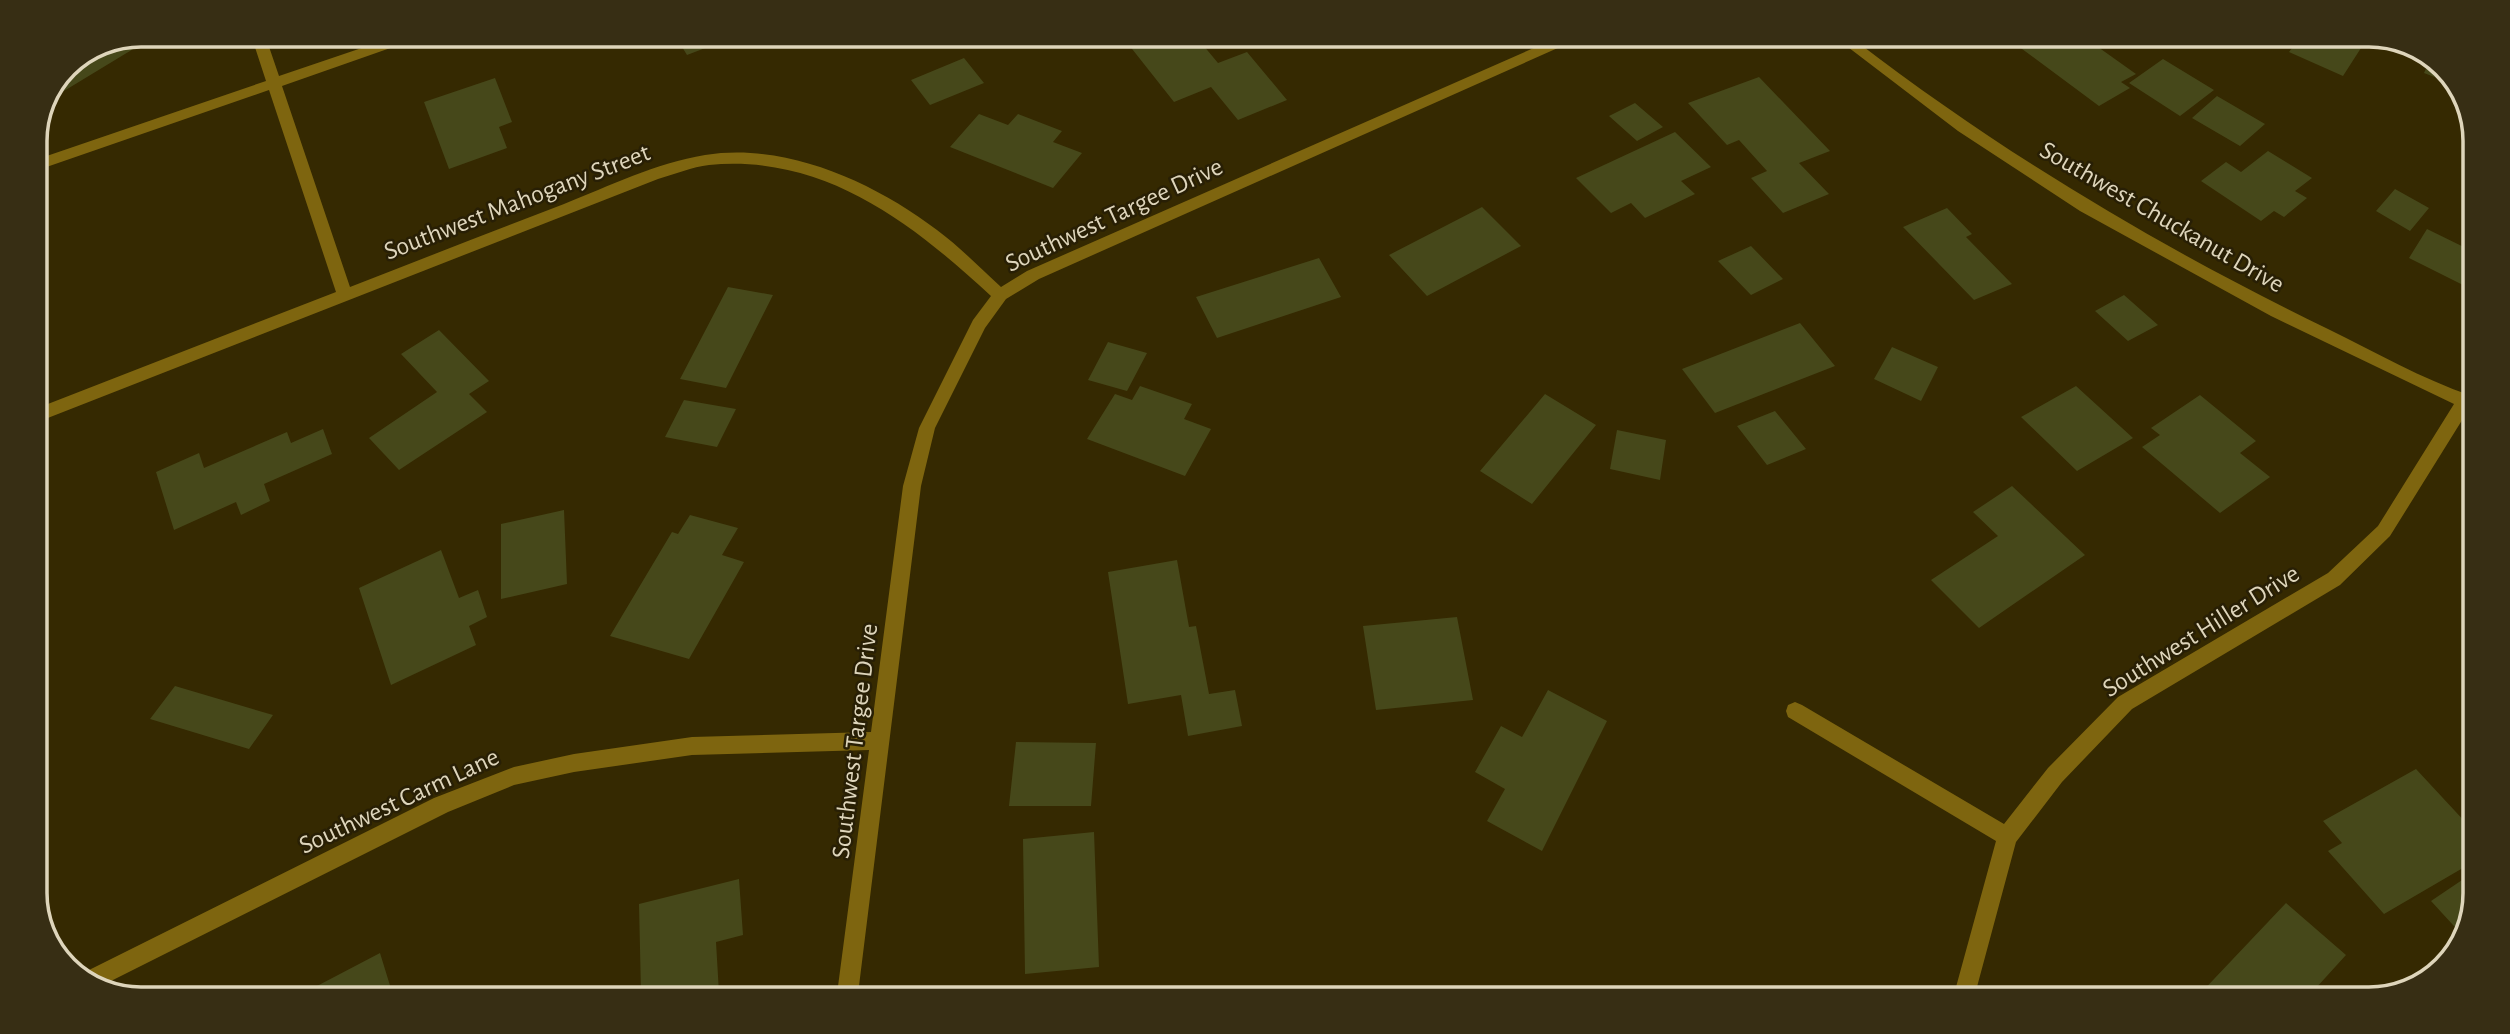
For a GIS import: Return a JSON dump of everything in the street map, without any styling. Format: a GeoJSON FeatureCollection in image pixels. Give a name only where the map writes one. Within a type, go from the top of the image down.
{"type":"FeatureCollection","features":[{"type":"Feature","properties":{"kind":"street"},"geometry":{"type":"LineString","coordinates":[[262,47],[345,294]]}},
{"type":"Feature","properties":{"kind":"street"},"geometry":{"type":"LineString","coordinates":[[47,162],[380,47]]}},
{"type":"Feature","properties":{"kind":"street","name":"Southwest Targee Drive"},"geometry":{"type":"LineString","coordinates":[[848,987],[912,486],[927,428],[979,324],[1000,295],[1033,275],[1548,47]]}},
{"type":"Feature","properties":{"kind":"street","name":"Southwest Chuckanut Drive"},"geometry":{"type":"LineString","coordinates":[[1855,47],[1950,119],[2150,244],[2298,323],[2463,399]]}},
{"type":"Feature","properties":{"kind":"street","name":"Southwest Mahogany Street"},"geometry":{"type":"LineString","coordinates":[[47,411],[653,175],[710,160],[767,160],[821,173],[893,208],[932,234],[1000,295]]}},
{"type":"Feature","properties":{"kind":"street","name":"Southwest Hiller Drive"},"geometry":{"type":"LineString","coordinates":[[1966,987],[2007,837],[2055,775],[2125,703],[2334,579],[2384,531],[2463,411]]}},
{"type":"Feature","properties":{"kind":"street"},"geometry":{"type":"LineString","coordinates":[[1795,711],[2007,837]]}},
{"type":"Feature","properties":{"kind":"street","name":"Southwest Carm Lane"},"geometry":{"type":"LineString","coordinates":[[98,976],[441,805],[514,776],[574,763],[692,746],[880,741]]}},
{"type":"Feature","properties":{"kind":"building"},"geometry":{"type":"Polygon","coordinates":[[[682,47],[708,47],[687,55],[682,47]]]}},
{"type":"Feature","properties":{"kind":"building"},"geometry":{"type":"Polygon","coordinates":[[[1131,47],[1205,47],[1218,63],[1247,52],[1287,100],[1238,120],[1211,87],[1174,102],[1131,47]]]}},
{"type":"Feature","properties":{"kind":"building"},"geometry":{"type":"Polygon","coordinates":[[[2019,47],[2098,47],[2136,74],[2121,82],[2130,88],[2099,106],[2019,47]]]}},
{"type":"Feature","properties":{"kind":"building"},"geometry":{"type":"Polygon","coordinates":[[[2293,47],[2361,48],[2343,76],[2289,52],[2293,47]]]}},
{"type":"Feature","properties":{"kind":"building"},"geometry":{"type":"Polygon","coordinates":[[[136,48],[61,93],[89,63],[105,54],[136,48]]]}},
{"type":"Feature","properties":{"kind":"building"},"geometry":{"type":"Polygon","coordinates":[[[964,58],[984,83],[930,105],[911,80],[964,58]]]}},
{"type":"Feature","properties":{"kind":"building"},"geometry":{"type":"Polygon","coordinates":[[[2163,59],[2214,90],[2180,116],[2129,83],[2163,59]]]}},
{"type":"Feature","properties":{"kind":"building"},"geometry":{"type":"Polygon","coordinates":[[[2427,67],[2438,78],[2424,73],[2427,67]]]}},
{"type":"Feature","properties":{"kind":"building"},"geometry":{"type":"Polygon","coordinates":[[[1759,77],[1830,151],[1799,163],[1829,194],[1783,213],[1751,178],[1767,171],[1739,140],[1727,145],[1688,103],[1759,77]]]}},
{"type":"Feature","properties":{"kind":"building"},"geometry":{"type":"Polygon","coordinates":[[[495,78],[512,122],[499,127],[507,148],[449,169],[424,102],[495,78]]]}},
{"type":"Feature","properties":{"kind":"building"},"geometry":{"type":"Polygon","coordinates":[[[2217,96],[2265,124],[2240,146],[2192,118],[2217,96]]]}},
{"type":"Feature","properties":{"kind":"building"},"geometry":{"type":"Polygon","coordinates":[[[1635,103],[1663,127],[1637,141],[1609,116],[1635,103]]]}},
{"type":"Feature","properties":{"kind":"building"},"geometry":{"type":"Polygon","coordinates":[[[979,114],[1008,125],[1018,114],[1062,131],[1053,142],[1082,153],[1053,188],[950,147],[979,114]]]}},
{"type":"Feature","properties":{"kind":"building"},"geometry":{"type":"Polygon","coordinates":[[[1675,132],[1711,167],[1681,181],[1695,194],[1645,218],[1631,203],[1611,213],[1576,178],[1675,132]]]}},
{"type":"Feature","properties":{"kind":"building"},"geometry":{"type":"Polygon","coordinates":[[[2268,151],[2312,178],[2295,191],[2307,198],[2284,217],[2274,211],[2261,221],[2201,181],[2226,162],[2241,172],[2268,151]]]}},
{"type":"Feature","properties":{"kind":"building"},"geometry":{"type":"Polygon","coordinates":[[[2395,189],[2429,208],[2410,231],[2376,211],[2395,189]]]}},
{"type":"Feature","properties":{"kind":"building"},"geometry":{"type":"Polygon","coordinates":[[[1482,207],[1521,246],[1427,296],[1389,255],[1482,207]]]}},
{"type":"Feature","properties":{"kind":"building"},"geometry":{"type":"Polygon","coordinates":[[[1947,208],[1972,234],[1966,237],[2012,284],[1974,300],[1903,227],[1947,208]]]}},
{"type":"Feature","properties":{"kind":"building"},"geometry":{"type":"Polygon","coordinates":[[[2427,229],[2463,247],[2463,285],[2409,258],[2427,229]]]}},
{"type":"Feature","properties":{"kind":"building"},"geometry":{"type":"Polygon","coordinates":[[[1751,246],[1783,279],[1751,295],[1718,261],[1751,246]]]}},
{"type":"Feature","properties":{"kind":"building"},"geometry":{"type":"Polygon","coordinates":[[[1319,258],[1341,297],[1217,338],[1196,297],[1319,258]]]}},
{"type":"Feature","properties":{"kind":"building"},"geometry":{"type":"Polygon","coordinates":[[[728,287],[773,295],[726,388],[680,379],[728,287]]]}},
{"type":"Feature","properties":{"kind":"building"},"geometry":{"type":"Polygon","coordinates":[[[2124,295],[2158,325],[2128,341],[2095,311],[2124,295]]]}},
{"type":"Feature","properties":{"kind":"building"},"geometry":{"type":"Polygon","coordinates":[[[1800,323],[1835,366],[1715,413],[1682,369],[1800,323]]]}},
{"type":"Feature","properties":{"kind":"building"},"geometry":{"type":"Polygon","coordinates":[[[439,330],[489,381],[469,394],[487,412],[399,470],[369,438],[437,392],[401,354],[439,330]]]}},
{"type":"Feature","properties":{"kind":"building"},"geometry":{"type":"Polygon","coordinates":[[[1108,342],[1147,353],[1127,391],[1088,380],[1108,342]]]}},
{"type":"Feature","properties":{"kind":"building"},"geometry":{"type":"Polygon","coordinates":[[[1892,347],[1938,367],[1921,401],[1874,379],[1892,347]]]}},
{"type":"Feature","properties":{"kind":"building"},"geometry":{"type":"Polygon","coordinates":[[[1140,386],[1192,404],[1184,419],[1211,429],[1185,476],[1087,439],[1115,394],[1132,400],[1140,386]]]}},
{"type":"Feature","properties":{"kind":"building"},"geometry":{"type":"Polygon","coordinates":[[[2076,386],[2133,438],[2077,471],[2021,417],[2076,386]]]}},
{"type":"Feature","properties":{"kind":"building"},"geometry":{"type":"Polygon","coordinates":[[[1545,394],[1596,425],[1532,504],[1480,471],[1545,394]]]}},
{"type":"Feature","properties":{"kind":"building"},"geometry":{"type":"Polygon","coordinates":[[[2200,395],[2256,441],[2240,453],[2270,477],[2220,513],[2142,447],[2160,435],[2151,428],[2200,395]]]}},
{"type":"Feature","properties":{"kind":"building"},"geometry":{"type":"Polygon","coordinates":[[[684,400],[736,409],[717,447],[665,437],[684,400]]]}},
{"type":"Feature","properties":{"kind":"building"},"geometry":{"type":"Polygon","coordinates":[[[1775,411],[1806,449],[1767,465],[1737,426],[1775,411]]]}},
{"type":"Feature","properties":{"kind":"building"},"geometry":{"type":"Polygon","coordinates":[[[323,429],[332,454],[264,484],[270,501],[241,515],[236,502],[174,530],[156,472],[199,453],[204,468],[287,432],[291,443],[323,429]]]}},
{"type":"Feature","properties":{"kind":"building"},"geometry":{"type":"Polygon","coordinates":[[[1617,430],[1666,440],[1660,480],[1610,469],[1617,430]]]}},
{"type":"Feature","properties":{"kind":"building"},"geometry":{"type":"Polygon","coordinates":[[[2012,486],[2085,555],[1979,628],[1931,580],[1998,536],[1973,512],[2012,486]]]}},
{"type":"Feature","properties":{"kind":"building"},"geometry":{"type":"Polygon","coordinates":[[[564,510],[567,584],[501,599],[501,524],[564,510]]]}},
{"type":"Feature","properties":{"kind":"building"},"geometry":{"type":"Polygon","coordinates":[[[690,515],[738,528],[722,555],[744,562],[689,659],[610,636],[672,532],[678,534],[690,515]]]}},
{"type":"Feature","properties":{"kind":"building"},"geometry":{"type":"Polygon","coordinates":[[[441,550],[459,598],[478,590],[487,617],[469,626],[476,645],[391,685],[359,588],[441,550]]]}},
{"type":"Feature","properties":{"kind":"building"},"geometry":{"type":"Polygon","coordinates":[[[1177,560],[1189,627],[1196,626],[1209,694],[1235,690],[1242,726],[1188,736],[1181,695],[1128,704],[1108,572],[1177,560]]]}},
{"type":"Feature","properties":{"kind":"building"},"geometry":{"type":"Polygon","coordinates":[[[1457,617],[1473,700],[1376,710],[1363,626],[1457,617]]]}},
{"type":"Feature","properties":{"kind":"building"},"geometry":{"type":"Polygon","coordinates":[[[175,686],[273,715],[249,749],[150,719],[175,686]]]}},
{"type":"Feature","properties":{"kind":"building"},"geometry":{"type":"Polygon","coordinates":[[[1548,690],[1607,721],[1542,851],[1487,821],[1505,789],[1475,772],[1501,726],[1522,737],[1548,690]]]}},
{"type":"Feature","properties":{"kind":"building"},"geometry":{"type":"Polygon","coordinates":[[[1016,742],[1096,743],[1091,806],[1009,806],[1016,742]]]}},
{"type":"Feature","properties":{"kind":"building"},"geometry":{"type":"Polygon","coordinates":[[[2416,769],[2463,820],[2463,868],[2384,914],[2328,851],[2342,843],[2323,821],[2416,769]]]}},
{"type":"Feature","properties":{"kind":"building"},"geometry":{"type":"Polygon","coordinates":[[[1094,832],[1099,967],[1025,974],[1023,839],[1094,832]]]}},
{"type":"Feature","properties":{"kind":"building"},"geometry":{"type":"Polygon","coordinates":[[[739,879],[743,935],[716,942],[719,987],[641,987],[639,904],[739,879]]]}},
{"type":"Feature","properties":{"kind":"building"},"geometry":{"type":"Polygon","coordinates":[[[2463,879],[2461,911],[2456,928],[2431,901],[2463,879]]]}},
{"type":"Feature","properties":{"kind":"building"},"geometry":{"type":"Polygon","coordinates":[[[2286,903],[2346,955],[2317,987],[2206,987],[2286,903]]]}},
{"type":"Feature","properties":{"kind":"building"},"geometry":{"type":"Polygon","coordinates":[[[380,953],[390,987],[317,987],[380,953]]]}}]}
